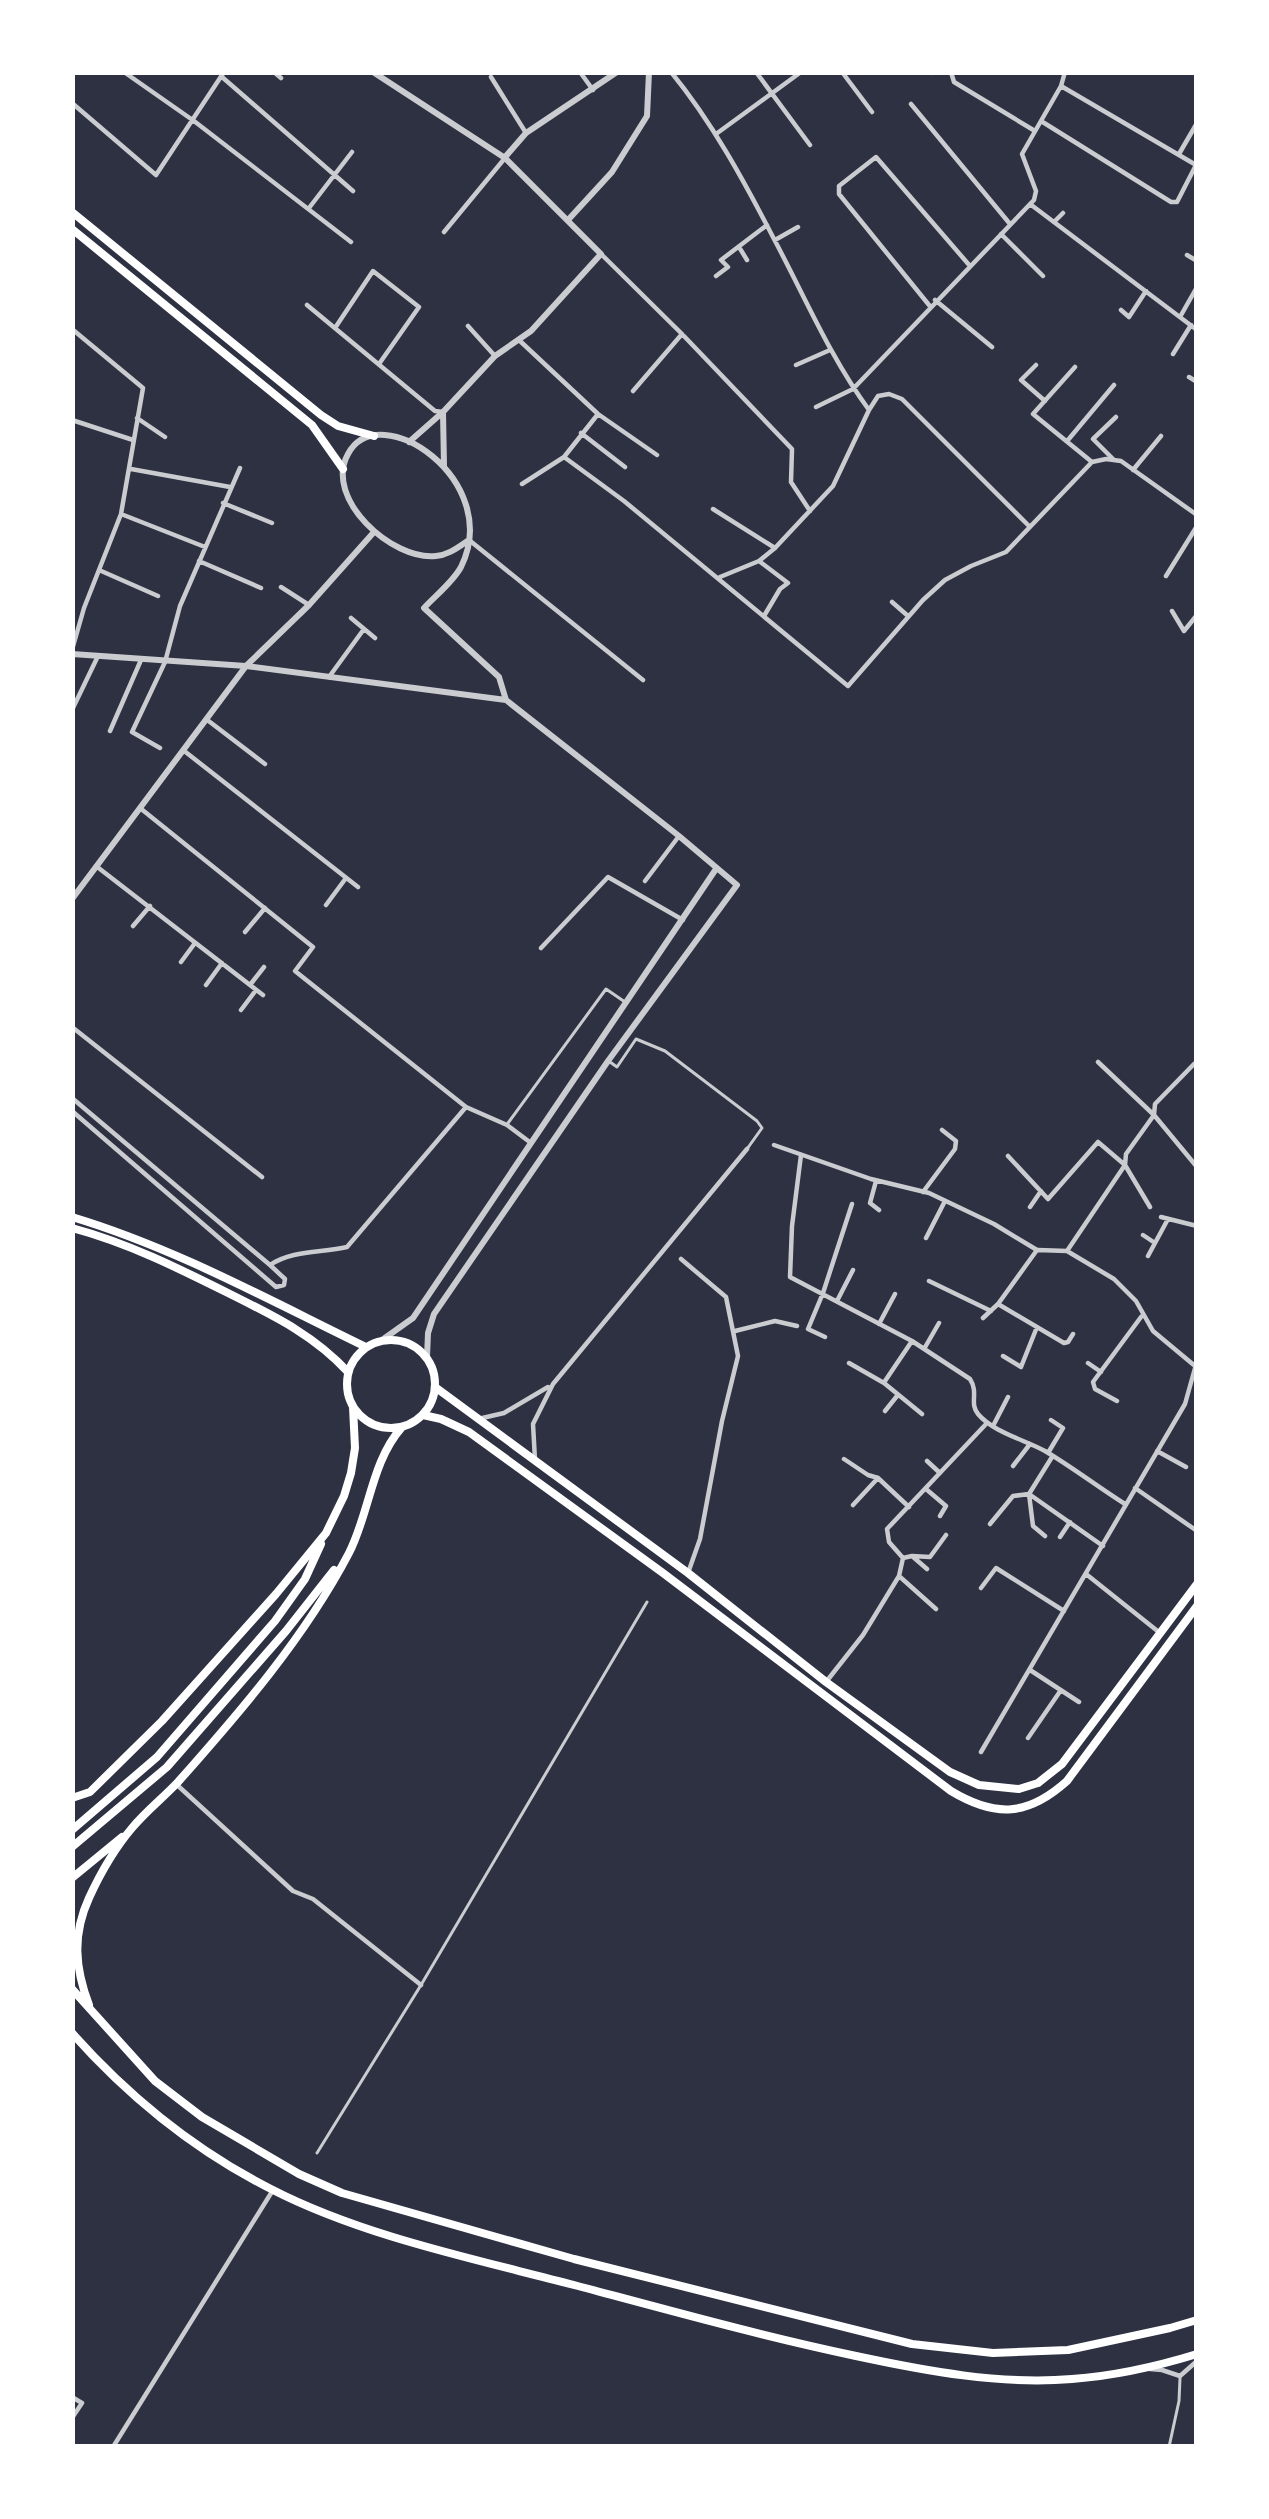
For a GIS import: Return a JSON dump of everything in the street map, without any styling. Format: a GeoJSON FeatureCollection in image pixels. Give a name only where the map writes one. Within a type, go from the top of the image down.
{"type":"FeatureCollection","features":[{"type":"Feature","properties":{"kind":"main road"},"geometry":{"type":"LineString","coordinates":[[72,212],[321,415],[338,426],[374,436]]}},
{"type":"Feature","properties":{"kind":"main road"},"geometry":{"type":"LineString","coordinates":[[72,229],[312,425],[344,470]]}},
{"type":"Feature","properties":{"kind":"main road"},"geometry":{"type":"LineString","coordinates":[[72,1217],[201,1266],[366,1347]]}},
{"type":"Feature","properties":{"kind":"main road"},"geometry":{"type":"LineString","coordinates":[[72,1228],[159,1259],[299,1329],[327,1348],[348,1372]]}},
{"type":"Feature","properties":{"kind":"main road"},"geometry":{"type":"LineString","coordinates":[[72,1830],[157,1757],[275,1621],[305,1579],[351,1473],[353,1407],[346,1384],[352,1362],[366,1347],[382,1340],[406,1342],[427,1357],[435,1387],[423,1415],[392,1428],[371,1424],[353,1407]]}},
{"type":"Feature","properties":{"kind":"main road"},"geometry":{"type":"LineString","coordinates":[[435,1387],[826,1682],[950,1772],[979,1785],[1019,1789],[1038,1784],[1062,1764],[1197,1584]]}},
{"type":"Feature","properties":{"kind":"main road"},"geometry":{"type":"LineString","coordinates":[[423,1415],[470,1432],[973,1804],[998,1810],[1024,1808],[1048,1798],[1067,1781],[1197,1606]]}},
{"type":"Feature","properties":{"kind":"main road"},"geometry":{"type":"LineString","coordinates":[[72,1878],[176,1784],[302,1631],[350,1551],[383,1453],[402,1427]]}},
{"type":"Feature","properties":{"kind":"main road"},"geometry":{"type":"LineString","coordinates":[[72,1801],[90,1792],[187,1694],[326,1533]]}},
{"type":"Feature","properties":{"kind":"main road"},"geometry":{"type":"LineString","coordinates":[[72,1847],[167,1768],[350,1551]]}},
{"type":"Feature","properties":{"kind":"main road"},"geometry":{"type":"LineString","coordinates":[[92,2012],[78,1968],[79,1926],[99,1878],[132,1828]]}},
{"type":"Feature","properties":{"kind":"main road"},"geometry":{"type":"LineString","coordinates":[[72,1989],[154,2081],[202,2117],[299,2174],[342,2193],[574,2259],[912,2344],[993,2353],[1068,2350],[1197,2320]]}},
{"type":"Feature","properties":{"kind":"main road"},"geometry":{"type":"LineString","coordinates":[[72,2033],[100,2065],[188,2140],[273,2190],[363,2227],[796,2344],[890,2364],[995,2378],[1072,2379],[1197,2360]]}},
{"type":"Feature","properties":{"kind":"street"},"geometry":{"type":"LineString","coordinates":[[124,72],[351,242]]}},
{"type":"Feature","properties":{"kind":"street"},"geometry":{"type":"LineString","coordinates":[[274,72],[281,78]]}},
{"type":"Feature","properties":{"kind":"street"},"geometry":{"type":"LineString","coordinates":[[373,72],[505,158],[682,334],[792,449],[791,482],[810,511]]}},
{"type":"Feature","properties":{"kind":"street"},"geometry":{"type":"LineString","coordinates":[[580,72],[592,90]]}},
{"type":"Feature","properties":{"kind":"street"},"geometry":{"type":"LineString","coordinates":[[444,232],[526,134],[617,72]]}},
{"type":"Feature","properties":{"kind":"street"},"geometry":{"type":"LineString","coordinates":[[568,220],[612,172],[647,116],[650,72]]}},
{"type":"Feature","properties":{"kind":"street"},"geometry":{"type":"LineString","coordinates":[[671,72],[716,134],[830,350],[868,410]]}},
{"type":"Feature","properties":{"kind":"street"},"geometry":{"type":"LineString","coordinates":[[757,72],[810,146]]}},
{"type":"Feature","properties":{"kind":"street"},"geometry":{"type":"LineString","coordinates":[[716,134],[801,72]]}},
{"type":"Feature","properties":{"kind":"street"},"geometry":{"type":"LineString","coordinates":[[842,72],[872,112]]}},
{"type":"Feature","properties":{"kind":"street"},"geometry":{"type":"LineString","coordinates":[[951,72],[954,82],[1035,131]]}},
{"type":"Feature","properties":{"kind":"street"},"geometry":{"type":"LineString","coordinates":[[816,407],[853,388],[1034,200],[1036,191],[1022,154],[1066,72]]}},
{"type":"Feature","properties":{"kind":"street"},"geometry":{"type":"LineString","coordinates":[[72,103],[156,176],[223,74],[352,191]]}},
{"type":"Feature","properties":{"kind":"street"},"geometry":{"type":"LineString","coordinates":[[491,77],[526,134]]}},
{"type":"Feature","properties":{"kind":"street"},"geometry":{"type":"LineString","coordinates":[[1041,121],[1174,203],[1186,185],[1196,165],[1061,86]]}},
{"type":"Feature","properties":{"kind":"street"},"geometry":{"type":"LineString","coordinates":[[911,104],[1010,224]]}},
{"type":"Feature","properties":{"kind":"street"},"geometry":{"type":"LineString","coordinates":[[1178,154],[1197,123]]}},
{"type":"Feature","properties":{"kind":"street"},"geometry":{"type":"LineString","coordinates":[[309,208],[352,152]]}},
{"type":"Feature","properties":{"kind":"street"},"geometry":{"type":"LineString","coordinates":[[970,266],[876,157],[839,186],[839,194],[933,303],[992,347]]}},
{"type":"Feature","properties":{"kind":"street"},"geometry":{"type":"LineString","coordinates":[[1186,185],[1197,189]]}},
{"type":"Feature","properties":{"kind":"street"},"geometry":{"type":"LineString","coordinates":[[1030,204],[1194,327],[1173,354]]}},
{"type":"Feature","properties":{"kind":"street"},"geometry":{"type":"LineString","coordinates":[[1054,222],[1063,213]]}},
{"type":"Feature","properties":{"kind":"street"},"geometry":{"type":"LineString","coordinates":[[716,276],[728,267],[721,260],[767,226]]}},
{"type":"Feature","properties":{"kind":"street"},"geometry":{"type":"LineString","coordinates":[[775,240],[798,227]]}},
{"type":"Feature","properties":{"kind":"street"},"geometry":{"type":"LineString","coordinates":[[1000,234],[1043,276]]}},
{"type":"Feature","properties":{"kind":"street"},"geometry":{"type":"LineString","coordinates":[[739,247],[747,260]]}},
{"type":"Feature","properties":{"kind":"street"},"geometry":{"type":"LineString","coordinates":[[410,442],[495,356],[520,341],[601,254]]}},
{"type":"Feature","properties":{"kind":"street"},"geometry":{"type":"LineString","coordinates":[[1187,255],[1197,261]]}},
{"type":"Feature","properties":{"kind":"street"},"geometry":{"type":"LineString","coordinates":[[335,328],[373,271],[419,307],[379,364]]}},
{"type":"Feature","properties":{"kind":"street"},"geometry":{"type":"LineString","coordinates":[[1180,316],[1197,287]]}},
{"type":"Feature","properties":{"kind":"street"},"geometry":{"type":"LineString","coordinates":[[1121,310],[1129,317],[1146,291]]}},
{"type":"Feature","properties":{"kind":"street"},"geometry":{"type":"LineString","coordinates":[[307,305],[442,412]]}},
{"type":"Feature","properties":{"kind":"street"},"geometry":{"type":"LineString","coordinates":[[468,326],[495,356]]}},
{"type":"Feature","properties":{"kind":"street"},"geometry":{"type":"LineString","coordinates":[[72,328],[143,388],[121,514],[72,652],[246,666],[506,700],[737,885],[608,1061],[434,1314],[427,1357]]}},
{"type":"Feature","properties":{"kind":"street"},"geometry":{"type":"LineString","coordinates":[[633,391],[682,334]]}},
{"type":"Feature","properties":{"kind":"street"},"geometry":{"type":"LineString","coordinates":[[520,341],[598,414],[657,455]]}},
{"type":"Feature","properties":{"kind":"street"},"geometry":{"type":"LineString","coordinates":[[796,365],[830,350]]}},
{"type":"Feature","properties":{"kind":"street"},"geometry":{"type":"LineString","coordinates":[[1036,365],[1021,380],[1045,400]]}},
{"type":"Feature","properties":{"kind":"street"},"geometry":{"type":"LineString","coordinates":[[1075,368],[1034,413],[1093,461],[1114,460]]}},
{"type":"Feature","properties":{"kind":"street"},"geometry":{"type":"LineString","coordinates":[[1189,377],[1197,382]]}},
{"type":"Feature","properties":{"kind":"street"},"geometry":{"type":"LineString","coordinates":[[1068,440],[1114,386]]}},
{"type":"Feature","properties":{"kind":"street"},"geometry":{"type":"LineString","coordinates":[[718,578],[759,561],[776,548],[833,486],[868,410],[878,397],[889,394],[907,402],[1030,527]]}},
{"type":"Feature","properties":{"kind":"street"},"geometry":{"type":"LineString","coordinates":[[442,412],[443,466]]}},
{"type":"Feature","properties":{"kind":"street"},"geometry":{"type":"LineString","coordinates":[[522,484],[564,457],[598,414]]}},
{"type":"Feature","properties":{"kind":"street"},"geometry":{"type":"LineString","coordinates":[[1116,417],[1094,439],[1114,460],[1197,515]]}},
{"type":"Feature","properties":{"kind":"street"},"geometry":{"type":"LineString","coordinates":[[137,418],[164,437]]}},
{"type":"Feature","properties":{"kind":"street"},"geometry":{"type":"LineString","coordinates":[[72,420],[133,440]]}},
{"type":"Feature","properties":{"kind":"street"},"geometry":{"type":"LineString","coordinates":[[581,433],[625,467]]}},
{"type":"Feature","properties":{"kind":"street"},"geometry":{"type":"LineString","coordinates":[[469,540],[448,553],[428,556],[391,544],[359,516],[346,493],[344,470],[349,451],[374,436],[397,437],[453,476],[466,500],[469,540],[460,569],[424,608],[499,677],[506,700]]}},
{"type":"Feature","properties":{"kind":"street"},"geometry":{"type":"LineString","coordinates":[[1133,470],[1161,436]]}},
{"type":"Feature","properties":{"kind":"street"},"geometry":{"type":"LineString","coordinates":[[564,457],[848,686],[945,580],[1006,552],[1093,461]]}},
{"type":"Feature","properties":{"kind":"street"},"geometry":{"type":"LineString","coordinates":[[160,748],[132,732],[165,662],[180,606],[240,468]]}},
{"type":"Feature","properties":{"kind":"street"},"geometry":{"type":"LineString","coordinates":[[131,469],[230,488]]}},
{"type":"Feature","properties":{"kind":"street"},"geometry":{"type":"LineString","coordinates":[[224,503],[272,523]]}},
{"type":"Feature","properties":{"kind":"street"},"geometry":{"type":"LineString","coordinates":[[713,509],[776,548]]}},
{"type":"Feature","properties":{"kind":"street"},"geometry":{"type":"LineString","coordinates":[[121,514],[206,547]]}},
{"type":"Feature","properties":{"kind":"street"},"geometry":{"type":"LineString","coordinates":[[1166,576],[1197,526]]}},
{"type":"Feature","properties":{"kind":"street"},"geometry":{"type":"LineString","coordinates":[[72,898],[246,666],[375,532]]}},
{"type":"Feature","properties":{"kind":"street"},"geometry":{"type":"LineString","coordinates":[[469,540],[643,680]]}},
{"type":"Feature","properties":{"kind":"street"},"geometry":{"type":"LineString","coordinates":[[199,561],[261,588]]}},
{"type":"Feature","properties":{"kind":"street"},"geometry":{"type":"LineString","coordinates":[[759,561],[788,583],[764,616]]}},
{"type":"Feature","properties":{"kind":"street"},"geometry":{"type":"LineString","coordinates":[[98,570],[158,596]]}},
{"type":"Feature","properties":{"kind":"street"},"geometry":{"type":"LineString","coordinates":[[281,587],[309,605]]}},
{"type":"Feature","properties":{"kind":"street"},"geometry":{"type":"LineString","coordinates":[[892,602],[908,616]]}},
{"type":"Feature","properties":{"kind":"street"},"geometry":{"type":"LineString","coordinates":[[1172,611],[1184,631],[1197,615]]}},
{"type":"Feature","properties":{"kind":"street"},"geometry":{"type":"LineString","coordinates":[[351,618],[375,638]]}},
{"type":"Feature","properties":{"kind":"street"},"geometry":{"type":"LineString","coordinates":[[329,676],[364,629]]}},
{"type":"Feature","properties":{"kind":"street"},"geometry":{"type":"LineString","coordinates":[[72,710],[98,656]]}},
{"type":"Feature","properties":{"kind":"street"},"geometry":{"type":"LineString","coordinates":[[110,731],[141,660]]}},
{"type":"Feature","properties":{"kind":"street"},"geometry":{"type":"LineString","coordinates":[[206,719],[265,764]]}},
{"type":"Feature","properties":{"kind":"street"},"geometry":{"type":"LineString","coordinates":[[184,750],[358,887]]}},
{"type":"Feature","properties":{"kind":"street"},"geometry":{"type":"LineString","coordinates":[[140,808],[313,946],[295,971],[466,1107],[506,1125],[532,1144]]}},
{"type":"Feature","properties":{"kind":"street"},"geometry":{"type":"LineString","coordinates":[[645,881],[680,836]]}},
{"type":"Feature","properties":{"kind":"street"},"geometry":{"type":"LineString","coordinates":[[96,866],[260,992],[241,1010]]}},
{"type":"Feature","properties":{"kind":"street"},"geometry":{"type":"LineString","coordinates":[[382,1340],[413,1318],[716,868]]}},
{"type":"Feature","properties":{"kind":"street"},"geometry":{"type":"LineString","coordinates":[[542,949],[608,877],[683,920]]}},
{"type":"Feature","properties":{"kind":"street"},"geometry":{"type":"LineString","coordinates":[[326,905],[346,878]]}},
{"type":"Feature","properties":{"kind":"street"},"geometry":{"type":"LineString","coordinates":[[133,926],[150,906]]}},
{"type":"Feature","properties":{"kind":"street"},"geometry":{"type":"LineString","coordinates":[[245,932],[265,908]]}},
{"type":"Feature","properties":{"kind":"street"},"geometry":{"type":"LineString","coordinates":[[181,962],[196,943]]}},
{"type":"Feature","properties":{"kind":"street"},"geometry":{"type":"LineString","coordinates":[[206,985],[222,964]]}},
{"type":"Feature","properties":{"kind":"street"},"geometry":{"type":"LineString","coordinates":[[250,985],[264,967]]}},
{"type":"Feature","properties":{"kind":"street"},"geometry":{"type":"LineString","coordinates":[[72,1027],[262,1177]]}},
{"type":"Feature","properties":{"kind":"street"},"geometry":{"type":"LineString","coordinates":[[1098,1062],[1154,1115],[1197,1167]]}},
{"type":"Feature","properties":{"kind":"street"},"geometry":{"type":"LineString","coordinates":[[1067,1250],[1125,1165],[1126,1154],[1154,1115],[1155,1104],[1194,1064]]}},
{"type":"Feature","properties":{"kind":"street"},"geometry":{"type":"LineString","coordinates":[[72,1098],[271,1265],[285,1279],[284,1285],[276,1287],[75,1114],[72,1125]]}},
{"type":"Feature","properties":{"kind":"street"},"geometry":{"type":"LineString","coordinates":[[271,1265],[284,1255],[347,1247],[466,1107]]}},
{"type":"Feature","properties":{"kind":"street"},"geometry":{"type":"LineString","coordinates":[[923,1192],[955,1149],[956,1141],[942,1130]]}},
{"type":"Feature","properties":{"kind":"street"},"geometry":{"type":"LineString","coordinates":[[1008,1156],[1048,1198],[1098,1142],[1125,1165],[1150,1207]]}},
{"type":"Feature","properties":{"kind":"street"},"geometry":{"type":"LineString","coordinates":[[774,1145],[923,1192],[994,1224],[1036,1250],[1067,1250],[1114,1279],[1136,1301],[1153,1331],[1196,1363],[1185,1405],[981,1753]]}},
{"type":"Feature","properties":{"kind":"street"},"geometry":{"type":"LineString","coordinates":[[536,1460],[533,1424],[553,1384],[747,1149]]}},
{"type":"Feature","properties":{"kind":"street"},"geometry":{"type":"LineString","coordinates":[[801,1155],[790,1277],[912,1341],[974,1383],[974,1408],[990,1424],[1050,1455],[1125,1504]]}},
{"type":"Feature","properties":{"kind":"street"},"geometry":{"type":"LineString","coordinates":[[876,1180],[870,1203],[879,1210]]}},
{"type":"Feature","properties":{"kind":"street"},"geometry":{"type":"LineString","coordinates":[[1030,1207],[1042,1191]]}},
{"type":"Feature","properties":{"kind":"street"},"geometry":{"type":"LineString","coordinates":[[926,1238],[945,1201]]}},
{"type":"Feature","properties":{"kind":"street"},"geometry":{"type":"LineString","coordinates":[[825,1337],[808,1329],[852,1204]]}},
{"type":"Feature","properties":{"kind":"street"},"geometry":{"type":"LineString","coordinates":[[1148,1256],[1165,1218],[1197,1226]]}},
{"type":"Feature","properties":{"kind":"street"},"geometry":{"type":"LineString","coordinates":[[1143,1235],[1154,1244]]}},
{"type":"Feature","properties":{"kind":"street"},"geometry":{"type":"LineString","coordinates":[[983,1318],[1036,1250]]}},
{"type":"Feature","properties":{"kind":"street"},"geometry":{"type":"LineString","coordinates":[[681,1259],[726,1297],[738,1356],[700,1538],[688,1574]]}},
{"type":"Feature","properties":{"kind":"street"},"geometry":{"type":"LineString","coordinates":[[837,1301],[853,1270]]}},
{"type":"Feature","properties":{"kind":"street"},"geometry":{"type":"LineString","coordinates":[[928,1281],[991,1311]]}},
{"type":"Feature","properties":{"kind":"street"},"geometry":{"type":"LineString","coordinates":[[879,1324],[896,1294]]}},
{"type":"Feature","properties":{"kind":"street"},"geometry":{"type":"LineString","coordinates":[[979,1306],[986,1297]]}},
{"type":"Feature","properties":{"kind":"street"},"geometry":{"type":"LineString","coordinates":[[998,1304],[1066,1344],[1073,1334]]}},
{"type":"Feature","properties":{"kind":"street"},"geometry":{"type":"LineString","coordinates":[[1117,1401],[1092,1387],[1143,1315]]}},
{"type":"Feature","properties":{"kind":"street"},"geometry":{"type":"LineString","coordinates":[[735,1331],[776,1321],[797,1326]]}},
{"type":"Feature","properties":{"kind":"street"},"geometry":{"type":"LineString","coordinates":[[923,1349],[939,1323]]}},
{"type":"Feature","properties":{"kind":"street"},"geometry":{"type":"LineString","coordinates":[[1003,1356],[1021,1366],[1037,1327]]}},
{"type":"Feature","properties":{"kind":"street"},"geometry":{"type":"LineString","coordinates":[[884,1383],[912,1341]]}},
{"type":"Feature","properties":{"kind":"street"},"geometry":{"type":"LineString","coordinates":[[849,1363],[884,1383],[922,1414]]}},
{"type":"Feature","properties":{"kind":"street"},"geometry":{"type":"LineString","coordinates":[[1088,1364],[1101,1372]]}},
{"type":"Feature","properties":{"kind":"street"},"geometry":{"type":"LineString","coordinates":[[478,1419],[515,1408],[553,1384]]}},
{"type":"Feature","properties":{"kind":"street"},"geometry":{"type":"LineString","coordinates":[[886,1411],[898,1395]]}},
{"type":"Feature","properties":{"kind":"street"},"geometry":{"type":"LineString","coordinates":[[903,1558],[889,1542],[887,1529],[990,1424],[1008,1396]]}},
{"type":"Feature","properties":{"kind":"street"},"geometry":{"type":"LineString","coordinates":[[1185,1405],[1197,1413]]}},
{"type":"Feature","properties":{"kind":"street"},"geometry":{"type":"LineString","coordinates":[[1045,1536],[1033,1526],[1029,1494],[1063,1428],[1051,1420]]}},
{"type":"Feature","properties":{"kind":"street"},"geometry":{"type":"LineString","coordinates":[[1013,1466],[1030,1444]]}},
{"type":"Feature","properties":{"kind":"street"},"geometry":{"type":"LineString","coordinates":[[1157,1451],[1186,1467]]}},
{"type":"Feature","properties":{"kind":"street"},"geometry":{"type":"LineString","coordinates":[[844,1459],[878,1478],[909,1507]]}},
{"type":"Feature","properties":{"kind":"street"},"geometry":{"type":"LineString","coordinates":[[928,1461],[940,1473]]}},
{"type":"Feature","properties":{"kind":"street"},"geometry":{"type":"LineString","coordinates":[[853,1505],[878,1478]]}},
{"type":"Feature","properties":{"kind":"street"},"geometry":{"type":"LineString","coordinates":[[1135,1488],[1197,1532]]}},
{"type":"Feature","properties":{"kind":"street"},"geometry":{"type":"LineString","coordinates":[[926,1490],[946,1506],[940,1516]]}},
{"type":"Feature","properties":{"kind":"street"},"geometry":{"type":"LineString","coordinates":[[990,1523],[1013,1496],[1029,1494],[1103,1546]]}},
{"type":"Feature","properties":{"kind":"street"},"geometry":{"type":"LineString","coordinates":[[1060,1537],[1070,1522]]}},
{"type":"Feature","properties":{"kind":"street"},"geometry":{"type":"LineString","coordinates":[[903,1558],[930,1557],[945,1541]]}},
{"type":"Feature","properties":{"kind":"street"},"geometry":{"type":"LineString","coordinates":[[912,1556],[927,1569]]}},
{"type":"Feature","properties":{"kind":"street"},"geometry":{"type":"LineString","coordinates":[[826,1682],[862,1635],[898,1576],[903,1558]]}},
{"type":"Feature","properties":{"kind":"street"},"geometry":{"type":"LineString","coordinates":[[981,1588],[996,1568],[1064,1611]]}},
{"type":"Feature","properties":{"kind":"street"},"geometry":{"type":"LineString","coordinates":[[1086,1574],[1160,1633]]}},
{"type":"Feature","properties":{"kind":"street"},"geometry":{"type":"LineString","coordinates":[[898,1576],[936,1609]]}},
{"type":"Feature","properties":{"kind":"street"},"geometry":{"type":"LineString","coordinates":[[1030,1670],[1078,1702]]}},
{"type":"Feature","properties":{"kind":"street"},"geometry":{"type":"LineString","coordinates":[[1028,1738],[1061,1690]]}},
{"type":"Feature","properties":{"kind":"street"},"geometry":{"type":"LineString","coordinates":[[176,1784],[293,1891],[313,1899],[422,1985]]}},
{"type":"Feature","properties":{"kind":"street"},"geometry":{"type":"LineString","coordinates":[[113,2447],[273,2190]]}},
{"type":"Feature","properties":{"kind":"street"},"geometry":{"type":"LineString","coordinates":[[1137,2368],[1180,2377],[1197,2360]]}},
{"type":"Feature","properties":{"kind":"street"},"geometry":{"type":"LineString","coordinates":[[72,2397],[82,2403],[72,2418]]}},
{"type":"Feature","properties":{"kind":"lane"},"geometry":{"type":"LineString","coordinates":[[506,1125],[606,989],[626,1003]]}},
{"type":"Feature","properties":{"kind":"lane"},"geometry":{"type":"LineString","coordinates":[[608,1061],[616,1067],[636,1040],[665,1051],[757,1121],[762,1128],[747,1149]]}},
{"type":"Feature","properties":{"kind":"lane"},"geometry":{"type":"LineString","coordinates":[[317,2153],[422,1985],[646,1602]]}},
{"type":"Feature","properties":{"kind":"lane"},"geometry":{"type":"LineString","coordinates":[[1168,2447],[1180,2377]]}}]}
